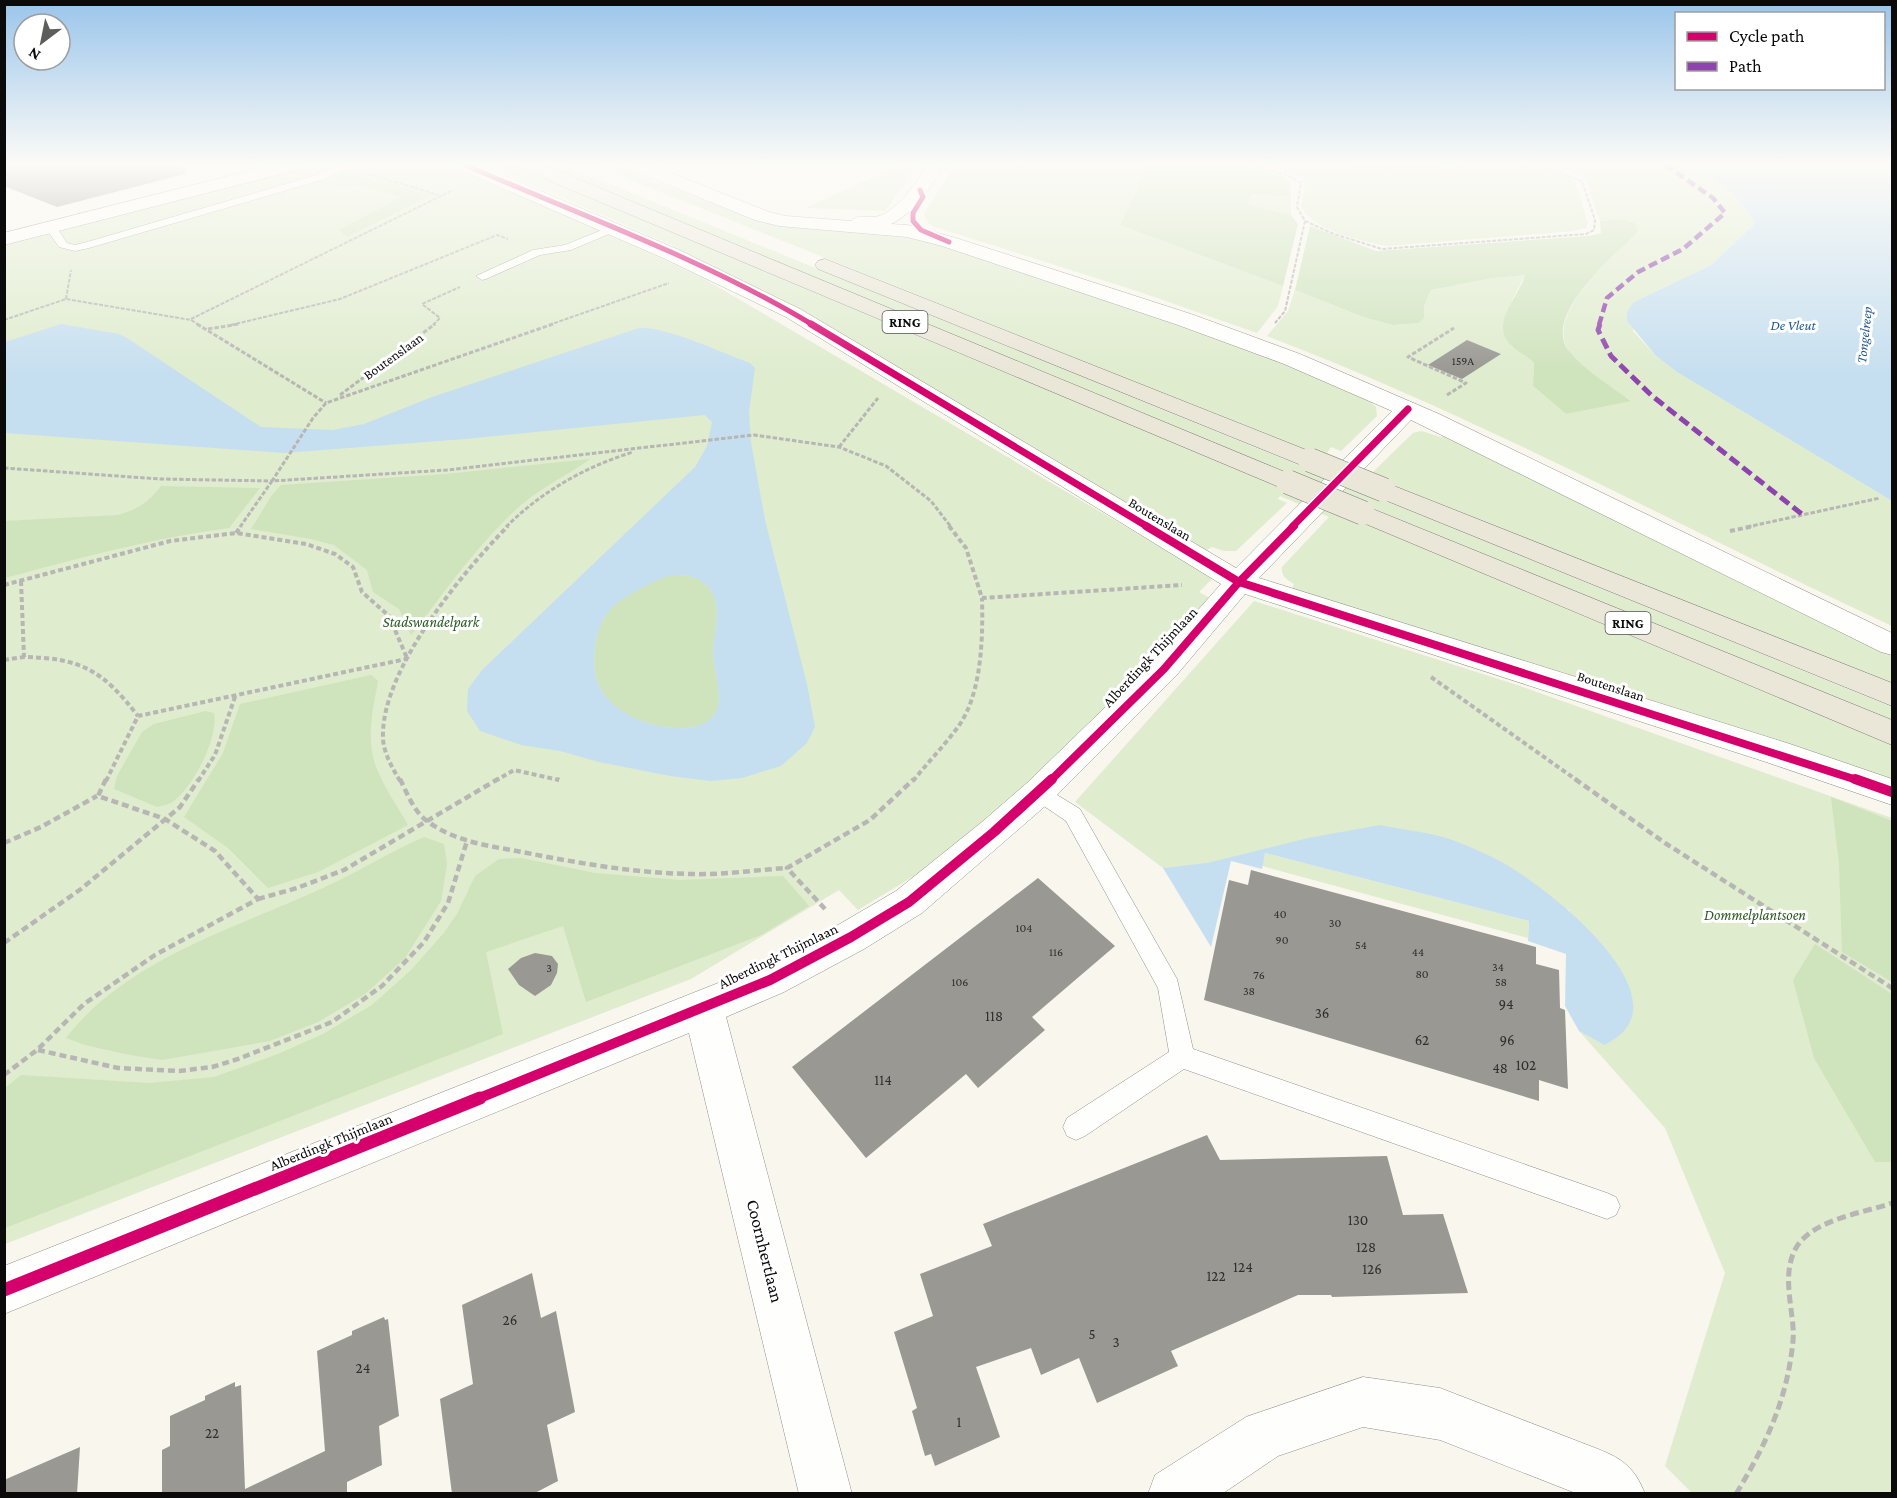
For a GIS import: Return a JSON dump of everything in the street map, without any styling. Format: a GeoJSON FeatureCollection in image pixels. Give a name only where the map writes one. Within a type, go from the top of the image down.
{"type":"FeatureCollection","features":[{"type":"Feature","properties":{"kind":"main road","name":"RING"},"geometry":{"type":"LineString","coordinates":[[691,233],[1893,733]]}},
{"type":"Feature","properties":{"kind":"main road","name":"RING"},"geometry":{"type":"LineString","coordinates":[[805,256],[1893,695]]}},
{"type":"Feature","properties":{"kind":"street"},"geometry":{"type":"LineString","coordinates":[[4,239],[28,233]]}},
{"type":"Feature","properties":{"kind":"street","name":"Boutenslaan"},"geometry":{"type":"LineString","coordinates":[[621,233],[793,314],[1239,582],[1893,792]]}},
{"type":"Feature","properties":{"kind":"street"},"geometry":{"type":"LineString","coordinates":[[914,233],[1130,301],[1251,344],[1413,411],[1893,645]]}},
{"type":"Feature","properties":{"kind":"street","name":"Alberdingk Thijmlaan"},"geometry":{"type":"LineString","coordinates":[[4,1290],[770,980],[851,937],[909,902],[1039,792],[1164,669],[1239,582],[1413,411]]}},
{"type":"Feature","properties":{"kind":"street","name":"Coornhertlaan"},"geometry":{"type":"LineString","coordinates":[[703,1008],[826,1494]]}},
{"type":"Feature","properties":{"kind":"street"},"geometry":{"type":"LineString","coordinates":[[1174,1494],[1264,1434],[1363,1402],[1440,1414],[1598,1475],[1619,1494]]}},
{"type":"Feature","properties":{"kind":"lane"},"geometry":{"type":"LineString","coordinates":[[55,233],[63,245],[75,248],[133,233]]}},
{"type":"Feature","properties":{"kind":"lane"},"geometry":{"type":"LineString","coordinates":[[482,276],[537,252],[567,248],[603,233]]}},
{"type":"Feature","properties":{"kind":"lane"},"geometry":{"type":"LineString","coordinates":[[1039,792],[1073,815],[1169,986],[1182,1057]]}},
{"type":"Feature","properties":{"kind":"lane"},"geometry":{"type":"LineString","coordinates":[[1076,1127],[1182,1057]]}},
{"type":"Feature","properties":{"kind":"lane"},"geometry":{"type":"LineString","coordinates":[[1182,1057],[1607,1206]]}},
{"type":"Feature","properties":{"kind":"path"},"geometry":{"type":"LineString","coordinates":[[191,320],[364,233]]}},
{"type":"Feature","properties":{"kind":"path"},"geometry":{"type":"LineString","coordinates":[[1251,344],[1265,334],[1285,311],[1302,233]]}},
{"type":"Feature","properties":{"kind":"path"},"geometry":{"type":"LineString","coordinates":[[1332,233],[1382,249],[1588,233]]}},
{"type":"Feature","properties":{"kind":"path"},"geometry":{"type":"LineString","coordinates":[[207,329],[243,323],[340,299],[497,235],[537,252]]}},
{"type":"Feature","properties":{"kind":"path"},"geometry":{"type":"LineString","coordinates":[[236,533],[313,418],[326,403],[334,398],[704,271]]}},
{"type":"Feature","properties":{"kind":"path"},"geometry":{"type":"LineString","coordinates":[[4,320],[66,299],[191,320],[326,403]]}},
{"type":"Feature","properties":{"kind":"path"},"geometry":{"type":"LineString","coordinates":[[1413,411],[1466,383],[1408,357],[1454,328]]}},
{"type":"Feature","properties":{"kind":"path"},"geometry":{"type":"LineString","coordinates":[[839,447],[897,377]]}},
{"type":"Feature","properties":{"kind":"path"},"geometry":{"type":"LineString","coordinates":[[4,468],[160,479],[272,481],[447,470],[754,435],[839,447],[886,466],[931,501],[966,548],[982,597],[983,646],[975,688],[961,722],[912,782],[870,820],[788,868],[689,874],[592,866],[467,841],[426,821],[395,773],[383,739],[387,709],[407,659],[435,611],[496,537],[536,501],[595,466],[612,458],[645,449]]}},
{"type":"Feature","properties":{"kind":"path"},"geometry":{"type":"LineString","coordinates":[[1680,542],[1880,498]]}},
{"type":"Feature","properties":{"kind":"path"},"geometry":{"type":"LineString","coordinates":[[4,585],[170,541],[236,533],[306,544],[335,554],[353,567],[362,592],[389,616],[407,659]]}},
{"type":"Feature","properties":{"kind":"path"},"geometry":{"type":"LineString","coordinates":[[21,582],[24,657]]}},
{"type":"Feature","properties":{"kind":"path"},"geometry":{"type":"LineString","coordinates":[[982,597],[1239,582]]}},
{"type":"Feature","properties":{"kind":"path"},"geometry":{"type":"LineString","coordinates":[[1408,635],[1402,657],[1665,843],[1893,988]]}},
{"type":"Feature","properties":{"kind":"path"},"geometry":{"type":"LineString","coordinates":[[4,660],[46,657],[82,666],[114,685],[138,716]]}},
{"type":"Feature","properties":{"kind":"path"},"geometry":{"type":"LineString","coordinates":[[138,716],[407,659]]}},
{"type":"Feature","properties":{"kind":"path"},"geometry":{"type":"LineString","coordinates":[[4,943],[81,889],[180,807],[215,755],[236,694]]}},
{"type":"Feature","properties":{"kind":"path"},"geometry":{"type":"LineString","coordinates":[[4,843],[41,827],[98,796],[138,716]]}},
{"type":"Feature","properties":{"kind":"path"},"geometry":{"type":"LineString","coordinates":[[4,1075],[37,1050],[84,1004],[155,955],[258,899],[297,888],[344,870],[514,770],[559,780]]}},
{"type":"Feature","properties":{"kind":"path"},"geometry":{"type":"LineString","coordinates":[[98,796],[165,819],[215,851],[258,899]]}},
{"type":"Feature","properties":{"kind":"path"},"geometry":{"type":"LineString","coordinates":[[37,1050],[84,1063],[135,1071],[200,1069],[265,1050],[336,1020],[382,986],[421,946],[444,912],[467,841]]}},
{"type":"Feature","properties":{"kind":"path"},"geometry":{"type":"LineString","coordinates":[[788,868],[851,937]]}},
{"type":"Feature","properties":{"kind":"path"},"geometry":{"type":"LineString","coordinates":[[1736,1494],[1759,1458],[1776,1421],[1787,1378],[1793,1340],[1788,1272],[1797,1246],[1817,1227],[1893,1203]]}},
{"type":"Feature","properties":{"kind":"green space","name":"Stadswandelpark"},"geometry":{"type":"Polygon","coordinates":[[[51,233],[606,233],[701,277],[1213,578],[1199,592],[1210,598],[1144,671],[1025,787],[932,865],[858,910],[839,890],[691,979],[5,1244],[5,245],[51,233]]]}},
{"type":"Feature","properties":{"kind":"green space"},"geometry":{"type":"Polygon","coordinates":[[[342,233],[355,233],[347,237],[342,233]]]}},
{"type":"Feature","properties":{"kind":"green space"},"geometry":{"type":"Polygon","coordinates":[[[643,233],[675,233],[1892,745],[1892,782],[1291,590],[1294,584],[1282,573],[1282,567],[1329,517],[1280,496],[1278,499],[1287,503],[1236,551],[1224,551],[1212,547],[1204,552],[671,250],[676,247],[643,233]]]}},
{"type":"Feature","properties":{"kind":"green space"},"geometry":{"type":"Polygon","coordinates":[[[706,233],[730,233],[1892,707],[1892,723],[706,233]]]}},
{"type":"Feature","properties":{"kind":"green space"},"geometry":{"type":"Polygon","coordinates":[[[763,233],[910,235],[1184,324],[1376,400],[1371,403],[1376,407],[1377,416],[1341,451],[1331,447],[1327,453],[1373,472],[1413,433],[1421,431],[1441,437],[1445,435],[1892,656],[1892,685],[763,233]]]}},
{"type":"Feature","properties":{"kind":"green space"},"geometry":{"type":"Polygon","coordinates":[[[954,233],[1141,233],[1283,286],[1278,306],[1257,333],[1140,292],[954,233]]]}},
{"type":"Feature","properties":{"kind":"green space"},"geometry":{"type":"Polygon","coordinates":[[[1141,233],[1296,233],[1283,286],[1141,233]]]}},
{"type":"Feature","properties":{"kind":"green space"},"geometry":{"type":"Polygon","coordinates":[[[1308,233],[1328,233],[1376,251],[1589,236],[1601,233],[1636,233],[1598,271],[1572,304],[1565,321],[1563,337],[1569,351],[1583,365],[1631,401],[1566,414],[1533,386],[1534,363],[1505,338],[1504,320],[1525,275],[1493,278],[1431,290],[1424,306],[1424,318],[1419,323],[1393,325],[1366,318],[1295,290],[1308,233]]]}},
{"type":"Feature","properties":{"kind":"green space"},"geometry":{"type":"Polygon","coordinates":[[[1338,233],[1550,233],[1389,246],[1338,233]]]}},
{"type":"Feature","properties":{"kind":"green space"},"geometry":{"type":"Polygon","coordinates":[[[1745,233],[1711,265],[1634,302],[1633,331],[1656,356],[1677,372],[1892,501],[1892,626],[1504,438],[1347,368],[1267,336],[1288,311],[1295,290],[1366,318],[1393,325],[1419,323],[1424,318],[1424,306],[1431,290],[1493,278],[1525,275],[1512,300],[1512,346],[1526,354],[1534,363],[1533,386],[1566,414],[1630,400],[1582,365],[1569,351],[1564,337],[1565,321],[1584,287],[1636,234],[1745,233]]]}},
{"type":"Feature","properties":{"kind":"green space"},"geometry":{"type":"Polygon","coordinates":[[[590,459],[529,499],[505,520],[463,567],[411,635],[399,609],[373,592],[367,570],[334,545],[251,529],[272,495],[281,485],[446,474],[590,459]]]}},
{"type":"Feature","properties":{"kind":"green space"},"geometry":{"type":"Polygon","coordinates":[[[161,486],[260,488],[229,528],[144,543],[5,578],[5,521],[118,515],[143,504],[161,486]]]}},
{"type":"Feature","properties":{"kind":"green space"},"geometry":{"type":"Polygon","coordinates":[[[671,575],[699,579],[711,591],[716,604],[713,649],[719,699],[716,712],[709,720],[687,728],[649,724],[619,709],[603,693],[594,665],[598,633],[611,608],[636,591],[671,575]]]}},
{"type":"Feature","properties":{"kind":"green space","name":"Dommelplantsoen"},"geometry":{"type":"Polygon","coordinates":[[[1254,601],[1520,686],[1892,818],[1892,1493],[1692,1493],[1665,1466],[1725,1273],[1665,1128],[1579,1031],[1604,1045],[1569,910],[1320,836],[1207,864],[1163,868],[1075,802],[1254,601]]]}},
{"type":"Feature","properties":{"kind":"green space"},"geometry":{"type":"Polygon","coordinates":[[[371,675],[378,681],[371,725],[374,761],[382,780],[408,825],[318,872],[268,888],[228,848],[184,817],[223,753],[240,704],[371,675]]]}},
{"type":"Feature","properties":{"kind":"green space"},"geometry":{"type":"Polygon","coordinates":[[[206,711],[214,713],[208,749],[187,787],[171,803],[157,807],[114,789],[117,776],[142,732],[154,724],[206,711]]]}},
{"type":"Feature","properties":{"kind":"green space"},"geometry":{"type":"Polygon","coordinates":[[[1831,797],[1892,821],[1892,982],[1842,952],[1839,863],[1831,797]]]}},
{"type":"Feature","properties":{"kind":"green space"},"geometry":{"type":"Polygon","coordinates":[[[424,837],[444,844],[447,864],[441,901],[405,958],[365,994],[318,1022],[270,1041],[162,1060],[85,1045],[66,1038],[91,1010],[151,966],[219,932],[336,882],[424,837]]]}},
{"type":"Feature","properties":{"kind":"green space"},"geometry":{"type":"Polygon","coordinates":[[[1265,853],[1529,921],[1528,938],[1262,866],[1265,853]]]}},
{"type":"Feature","properties":{"kind":"green space"},"geometry":{"type":"Polygon","coordinates":[[[521,858],[595,873],[680,880],[783,876],[809,906],[761,935],[586,1002],[563,926],[486,952],[503,1034],[5,1228],[5,1088],[21,1075],[149,1083],[214,1077],[278,1054],[323,1034],[372,1005],[411,970],[443,934],[457,914],[475,876],[499,859],[521,858]]]}},
{"type":"Feature","properties":{"kind":"green space"},"geometry":{"type":"Polygon","coordinates":[[[1815,944],[1892,994],[1892,1162],[1875,1162],[1814,1058],[1793,980],[1815,944]]]}},
{"type":"Feature","properties":{"kind":"water","name":"De Vleut"},"geometry":{"type":"Polygon","coordinates":[[[1745,233],[1892,233],[1892,501],[1677,372],[1656,356],[1627,321],[1627,312],[1634,302],[1711,265],[1745,233]]]}},
{"type":"Feature","properties":{"kind":"water"},"geometry":{"type":"Polygon","coordinates":[[[61,324],[119,334],[261,427],[333,430],[364,424],[432,397],[639,328],[664,331],[750,363],[755,368],[749,412],[751,442],[765,520],[807,684],[815,727],[807,743],[781,766],[742,778],[711,781],[670,776],[599,762],[560,751],[521,745],[480,731],[467,711],[468,689],[482,670],[695,467],[707,446],[712,422],[705,415],[465,439],[284,453],[5,433],[5,342],[61,324]],[[671,575],[645,586],[611,609],[598,633],[594,665],[603,693],[624,712],[649,724],[687,728],[709,720],[716,712],[719,693],[713,649],[717,612],[714,597],[703,582],[694,577],[671,575]]]}},
{"type":"Feature","properties":{"kind":"water"},"geometry":{"type":"Polygon","coordinates":[[[1380,825],[1439,836],[1469,846],[1498,860],[1547,893],[1576,917],[1603,945],[1623,974],[1633,1001],[1628,1026],[1604,1045],[1579,1031],[1565,1006],[1566,954],[1528,941],[1529,921],[1265,853],[1262,869],[1231,861],[1211,947],[1163,868],[1207,863],[1308,838],[1380,825]]]}},
{"type":"Feature","properties":{"kind":"building"},"geometry":{"type":"Polygon","coordinates":[[[1467,340],[1501,354],[1462,379],[1428,365],[1467,340]]]}},
{"type":"Feature","properties":{"kind":"building"},"geometry":{"type":"Polygon","coordinates":[[[1251,870],[1536,947],[1536,964],[1559,970],[1560,1008],[1565,1010],[1568,1089],[1539,1080],[1539,1101],[1204,1000],[1229,880],[1248,885],[1251,870]]]}},
{"type":"Feature","properties":{"kind":"building"},"geometry":{"type":"Polygon","coordinates":[[[1038,878],[1115,946],[1032,1017],[1045,1030],[978,1088],[966,1074],[866,1158],[792,1067],[1038,878]]]}},
{"type":"Feature","properties":{"kind":"building"},"geometry":{"type":"Polygon","coordinates":[[[535,953],[552,956],[558,964],[557,973],[551,985],[535,996],[519,985],[508,969],[521,958],[535,953]]]}},
{"type":"Feature","properties":{"kind":"building"},"geometry":{"type":"Polygon","coordinates":[[[1207,1135],[1220,1160],[1387,1156],[1403,1215],[1443,1214],[1468,1293],[1332,1297],[1331,1295],[1298,1295],[1171,1351],[1178,1366],[1097,1403],[1079,1358],[1041,1375],[1031,1348],[976,1367],[1000,1437],[935,1466],[931,1454],[925,1456],[912,1411],[917,1408],[894,1332],[933,1316],[920,1274],[992,1246],[983,1224],[1207,1135]]]}},
{"type":"Feature","properties":{"kind":"building"},"geometry":{"type":"Polygon","coordinates":[[[532,1273],[541,1318],[556,1311],[575,1412],[547,1425],[558,1481],[533,1494],[452,1494],[440,1399],[473,1384],[462,1305],[532,1273]]]}},
{"type":"Feature","properties":{"kind":"building"},"geometry":{"type":"Polygon","coordinates":[[[384,1317],[385,1320],[388,1319],[399,1416],[379,1426],[382,1465],[347,1482],[347,1494],[162,1494],[162,1450],[170,1446],[170,1416],[205,1400],[205,1396],[235,1382],[235,1387],[241,1385],[245,1489],[325,1451],[317,1351],[352,1335],[352,1331],[384,1317]]]}},
{"type":"Feature","properties":{"kind":"building"},"geometry":{"type":"Polygon","coordinates":[[[80,1447],[77,1494],[4,1494],[4,1480],[80,1447]]]}},
{"type":"Feature","properties":{"kind":"marked path"},"geometry":{"type":"LineString","coordinates":[[1702,233],[1683,249],[1638,272],[1607,298],[1598,330],[1611,356],[1651,395],[1803,515]]}},
{"type":"Feature","properties":{"kind":"cycle path"},"geometry":{"type":"LineString","coordinates":[[622,233],[753,292],[793,313],[1239,582],[1778,753],[1892,792]]}},
{"type":"Feature","properties":{"kind":"cycle path"},"geometry":{"type":"LineString","coordinates":[[928,233],[949,242]]}},
{"type":"Feature","properties":{"kind":"cycle path"},"geometry":{"type":"LineString","coordinates":[[4,1290],[770,980],[851,937],[909,902],[1039,792],[1164,669],[1239,582],[1408,409]]}},
{"type":"Feature","properties":{"kind":"water label","name":"Tongelreep"},"geometry":{"type":"Point","coordinates":[1864,335]}}]}
